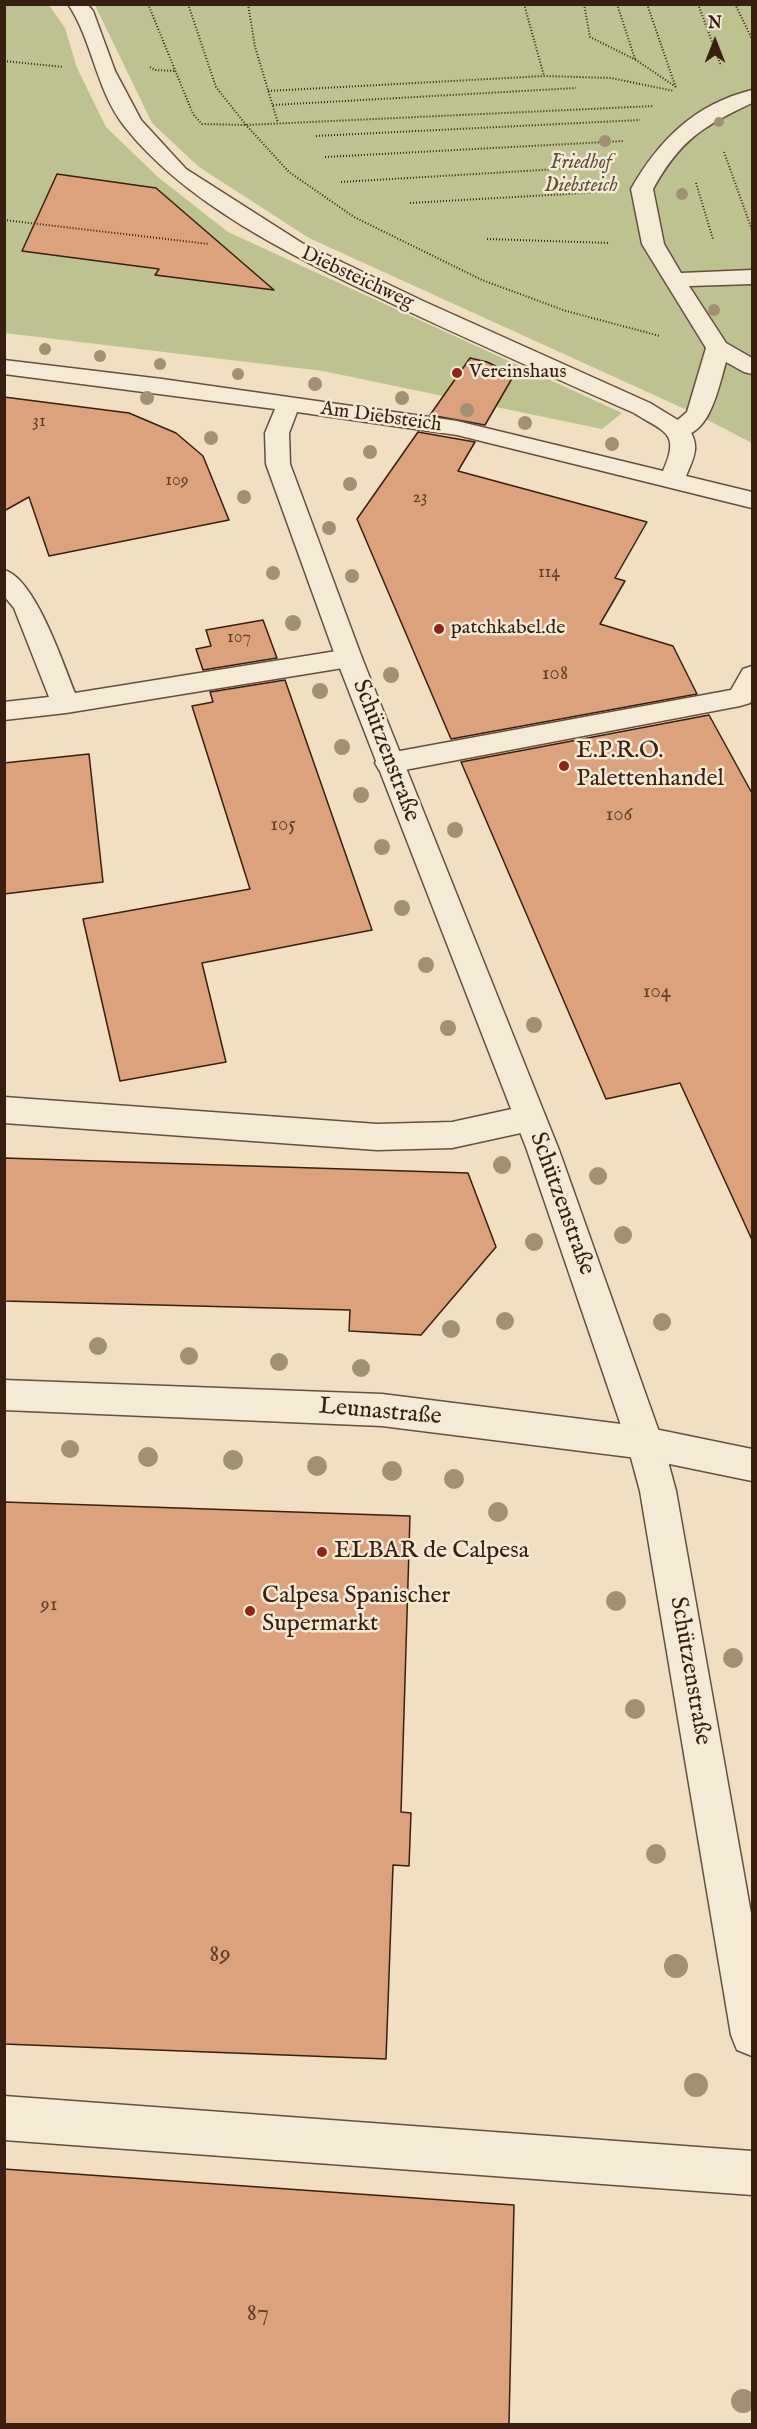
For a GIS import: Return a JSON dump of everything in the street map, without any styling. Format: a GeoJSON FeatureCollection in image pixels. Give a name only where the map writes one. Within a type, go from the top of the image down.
{"type":"FeatureCollection","features":[{"type":"Feature","properties":{"kind":"street","name":"Diebsteichweg"},"geometry":{"type":"LineString","coordinates":[[77,4],[86,15],[105,71],[132,123],[179,173],[294,248],[415,306],[642,408],[678,430]]}},
{"type":"Feature","properties":{"kind":"street"},"geometry":{"type":"LineString","coordinates":[[744,99],[684,132],[657,163],[642,189],[653,244],[674,280],[718,348],[753,367]]}},
{"type":"Feature","properties":{"kind":"street"},"geometry":{"type":"LineString","coordinates":[[674,280],[753,277]]}},
{"type":"Feature","properties":{"kind":"street"},"geometry":{"type":"LineString","coordinates":[[672,479],[682,457],[684,443],[678,430],[698,415],[718,348]]}},
{"type":"Feature","properties":{"kind":"street","name":"Am Diebsteich"},"geometry":{"type":"LineString","coordinates":[[4,367],[457,428],[753,500]]}},
{"type":"Feature","properties":{"kind":"street","name":"Schützenstraße"},"geometry":{"type":"LineString","coordinates":[[290,404],[279,424],[274,442],[278,464],[389,763],[543,1150],[645,1443],[658,1491],[753,2035]]}},
{"type":"Feature","properties":{"kind":"street"},"geometry":{"type":"LineString","coordinates":[[4,578],[26,606],[66,704]]}},
{"type":"Feature","properties":{"kind":"street"},"geometry":{"type":"LineString","coordinates":[[4,711],[66,704],[349,658]]}},
{"type":"Feature","properties":{"kind":"street"},"geometry":{"type":"LineString","coordinates":[[389,763],[748,697]]}},
{"type":"Feature","properties":{"kind":"street"},"geometry":{"type":"LineString","coordinates":[[4,1110],[377,1137],[452,1135],[530,1118]]}},
{"type":"Feature","properties":{"kind":"street","name":"Leunastraße"},"geometry":{"type":"LineString","coordinates":[[4,1395],[382,1410],[645,1443],[753,1465]]}},
{"type":"Feature","properties":{"kind":"street"},"geometry":{"type":"LineString","coordinates":[[4,2118],[753,2173]]}},
{"type":"Feature","properties":{"kind":"path"},"geometry":{"type":"LineString","coordinates":[[148,4],[193,114],[202,124],[246,125],[744,99],[698,4]]}},
{"type":"Feature","properties":{"kind":"path"},"geometry":{"type":"LineString","coordinates":[[188,4],[216,87],[246,125],[289,172],[354,217],[482,280],[566,311],[681,342],[718,348]]}},
{"type":"Feature","properties":{"kind":"path"},"geometry":{"type":"LineString","coordinates":[[248,4],[255,47],[278,123]]}},
{"type":"Feature","properties":{"kind":"path"},"geometry":{"type":"LineString","coordinates":[[524,4],[544,76]]}},
{"type":"Feature","properties":{"kind":"path"},"geometry":{"type":"LineString","coordinates":[[584,4],[590,37],[636,60],[676,87]]}},
{"type":"Feature","properties":{"kind":"path"},"geometry":{"type":"LineString","coordinates":[[617,4],[636,60]]}},
{"type":"Feature","properties":{"kind":"path"},"geometry":{"type":"LineString","coordinates":[[268,91],[544,76],[611,78],[678,91],[647,4]]}},
{"type":"Feature","properties":{"kind":"path"},"geometry":{"type":"LineString","coordinates":[[735,4],[753,39]]}},
{"type":"Feature","properties":{"kind":"path"},"geometry":{"type":"LineString","coordinates":[[4,61],[105,71]]}},
{"type":"Feature","properties":{"kind":"path"},"geometry":{"type":"LineString","coordinates":[[273,105],[576,88]]}},
{"type":"Feature","properties":{"kind":"path"},"geometry":{"type":"LineString","coordinates":[[316,136],[711,116],[753,230]]}},
{"type":"Feature","properties":{"kind":"path"},"geometry":{"type":"LineString","coordinates":[[325,157],[679,138]]}},
{"type":"Feature","properties":{"kind":"path"},"geometry":{"type":"LineString","coordinates":[[341,182],[657,163]]}},
{"type":"Feature","properties":{"kind":"path"},"geometry":{"type":"LineString","coordinates":[[410,203],[642,189]]}},
{"type":"Feature","properties":{"kind":"path"},"geometry":{"type":"LineString","coordinates":[[4,220],[210,244]]}},
{"type":"Feature","properties":{"kind":"path"},"geometry":{"type":"LineString","coordinates":[[487,240],[653,244]]}},
{"type":"Feature","properties":{"kind":"green space"},"geometry":{"type":"Polygon","coordinates":[[[5,5],[49,5],[65,28],[77,68],[106,127],[159,178],[228,232],[622,413],[602,429],[323,371],[5,333],[5,5]]]}},
{"type":"Feature","properties":{"kind":"green space","name":"Friedhof Diebsteich"},"geometry":{"type":"Polygon","coordinates":[[[95,5],[752,5],[752,443],[698,415],[309,238],[199,167],[152,123],[95,5]]]}},
{"type":"Feature","properties":{"kind":"building"},"geometry":{"type":"Polygon","coordinates":[[[57,174],[156,188],[274,290],[155,275],[159,269],[22,251],[57,174]]]}},
{"type":"Feature","properties":{"kind":"building"},"geometry":{"type":"Polygon","coordinates":[[[470,358],[487,362],[514,375],[485,425],[430,415],[470,358]]]}},
{"type":"Feature","properties":{"kind":"building"},"geometry":{"type":"Polygon","coordinates":[[[4,397],[129,413],[176,433],[203,456],[229,520],[49,556],[29,497],[4,511],[4,397]]]}},
{"type":"Feature","properties":{"kind":"building"},"geometry":{"type":"Polygon","coordinates":[[[418,432],[475,442],[458,471],[647,522],[615,578],[625,581],[600,624],[673,646],[697,694],[451,739],[357,519],[418,432]]]}},
{"type":"Feature","properties":{"kind":"building"},"geometry":{"type":"Polygon","coordinates":[[[263,620],[277,658],[203,670],[196,649],[211,646],[206,630],[263,620]]]}},
{"type":"Feature","properties":{"kind":"building"},"geometry":{"type":"Polygon","coordinates":[[[285,680],[372,930],[202,963],[226,1062],[120,1081],[83,919],[250,889],[192,706],[213,702],[210,692],[285,680]]]}},
{"type":"Feature","properties":{"kind":"building"},"geometry":{"type":"Polygon","coordinates":[[[709,715],[753,795],[753,1242],[680,1083],[606,1099],[461,762],[709,715]]]}},
{"type":"Feature","properties":{"kind":"building"},"geometry":{"type":"Polygon","coordinates":[[[89,754],[103,882],[4,894],[4,763],[89,754]]]}},
{"type":"Feature","properties":{"kind":"building"},"geometry":{"type":"Polygon","coordinates":[[[4,1158],[468,1173],[496,1247],[421,1335],[349,1331],[350,1310],[4,1301],[4,1158]]]}},
{"type":"Feature","properties":{"kind":"building"},"geometry":{"type":"Polygon","coordinates":[[[4,1502],[410,1516],[401,1812],[411,1813],[409,1866],[393,1865],[386,2059],[4,2044],[4,1502]]]}},
{"type":"Feature","properties":{"kind":"building"},"geometry":{"type":"Polygon","coordinates":[[[4,2169],[514,2205],[509,2424],[4,2424],[4,2169]]]}},
{"type":"Feature","properties":{"kind":"place","name":"Vereinshaus"},"geometry":{"type":"Point","coordinates":[457,373]}},
{"type":"Feature","properties":{"kind":"place","name":"patchkabel.de"},"geometry":{"type":"Point","coordinates":[439,629]}},
{"type":"Feature","properties":{"kind":"place","name":"E.P.R.O. Palettenhandel"},"geometry":{"type":"Point","coordinates":[564,766]}},
{"type":"Feature","properties":{"kind":"place","name":"ELBAR de Calpesa"},"geometry":{"type":"Point","coordinates":[322,1552]}},
{"type":"Feature","properties":{"kind":"place","name":"Calpesa Spanischer Supermarkt"},"geometry":{"type":"Point","coordinates":[250,1611]}}]}
